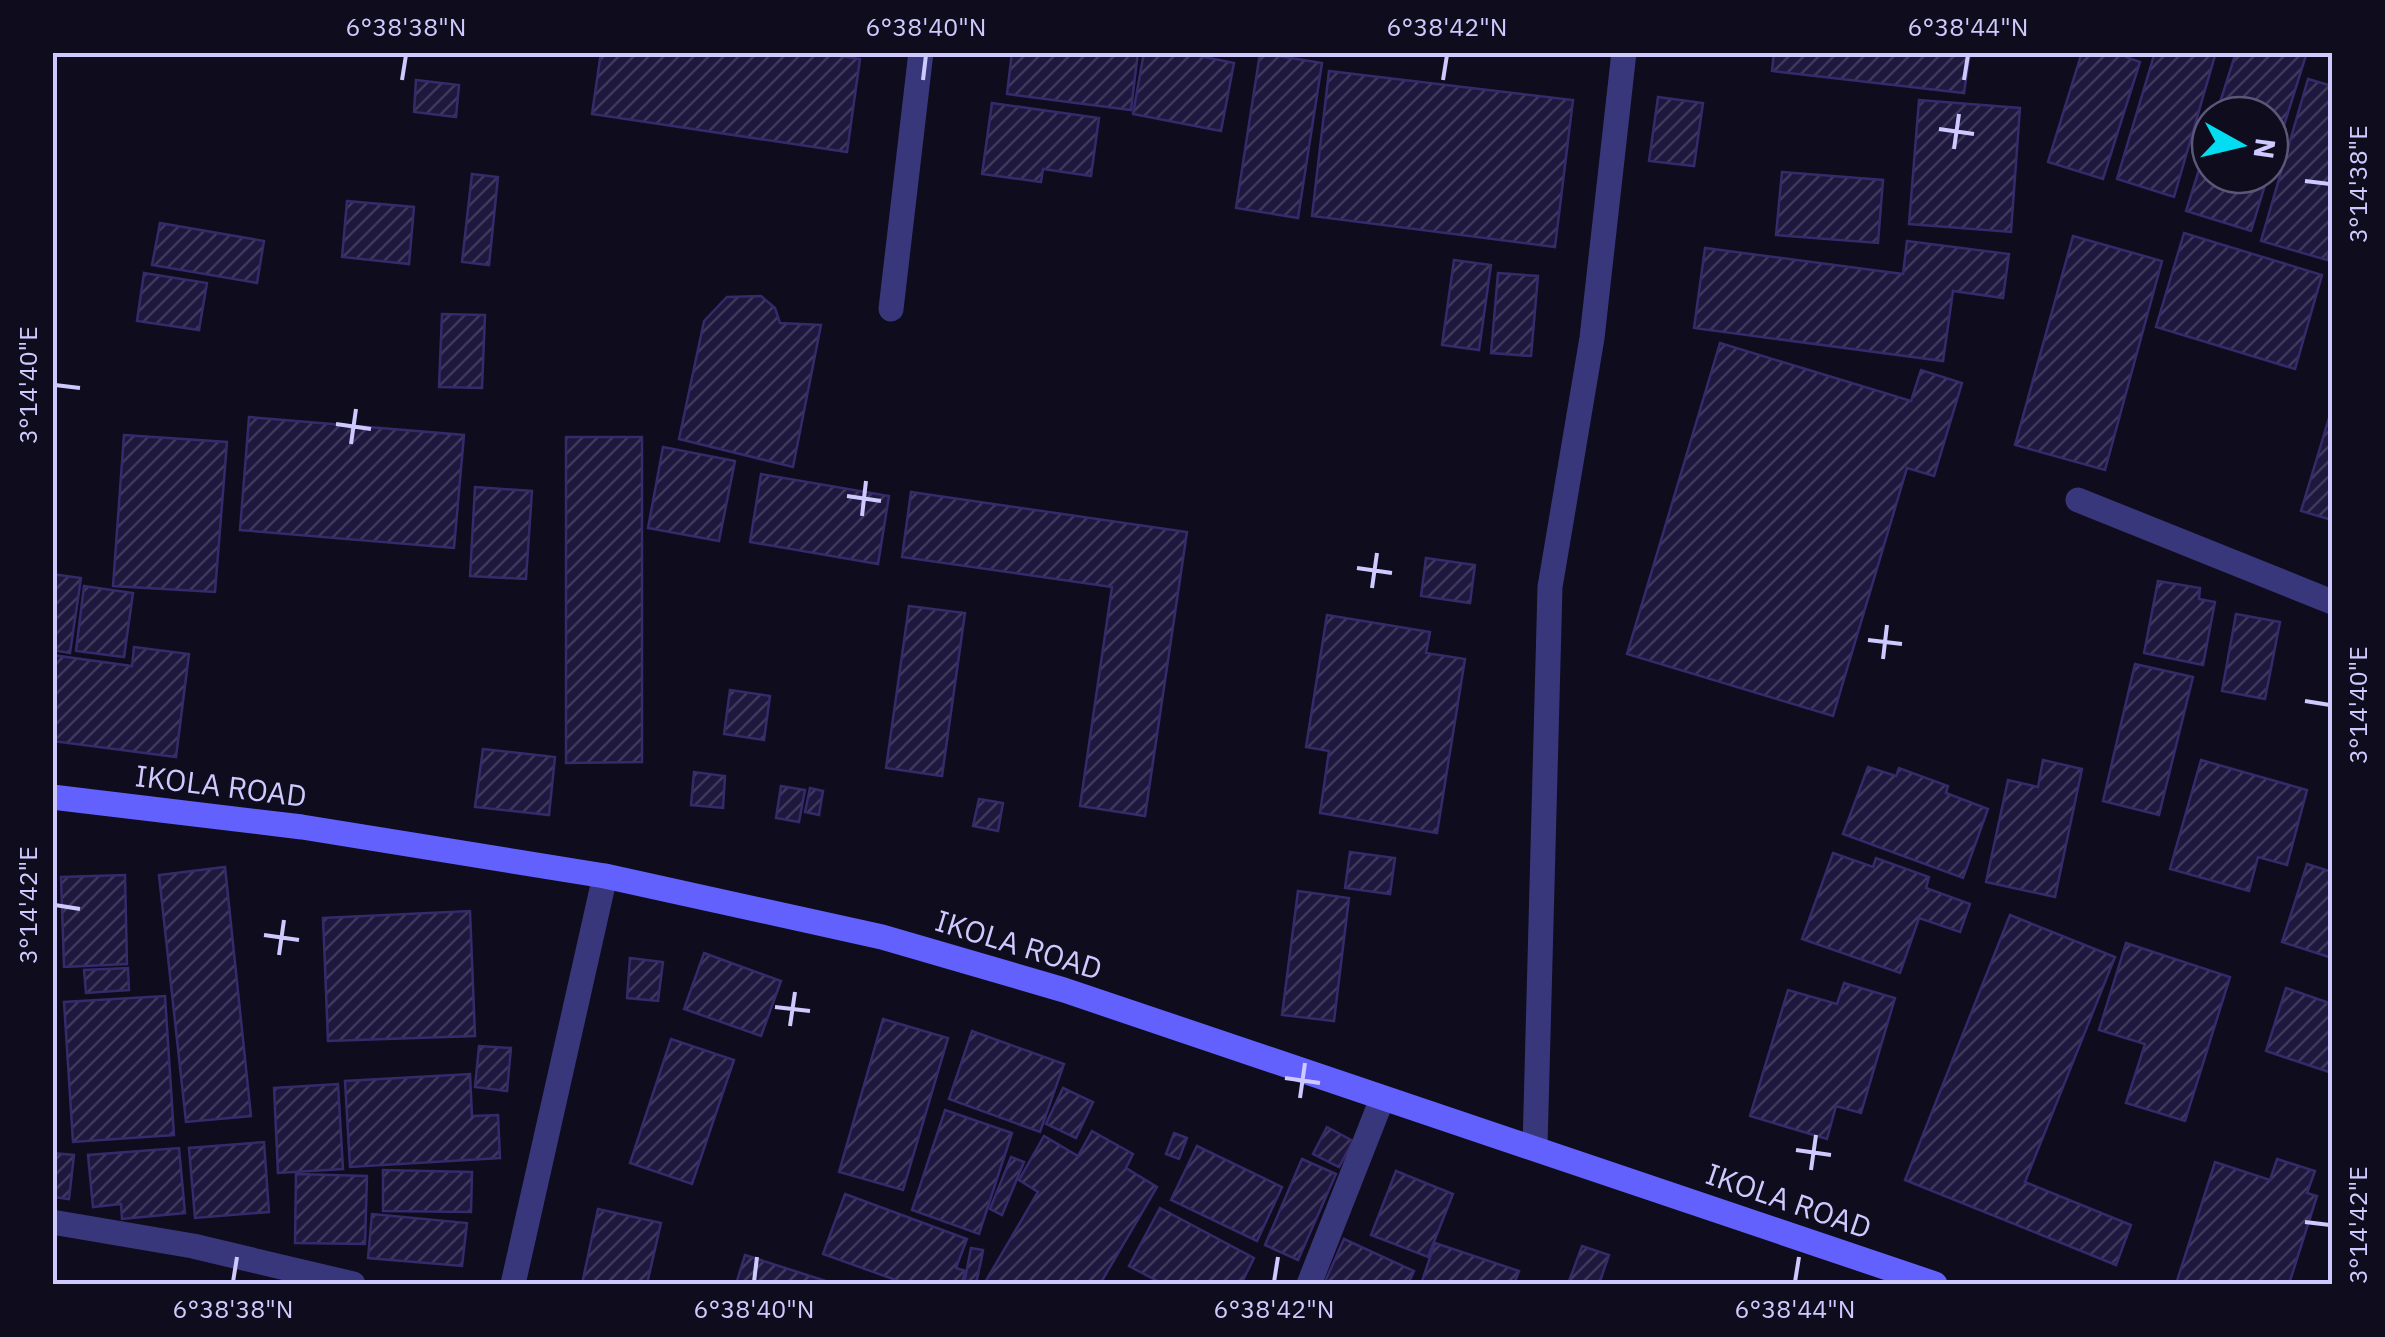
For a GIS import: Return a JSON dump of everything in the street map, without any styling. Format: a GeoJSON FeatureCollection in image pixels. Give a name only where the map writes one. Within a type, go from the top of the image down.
{"type":"FeatureCollection","features":[{"type":"Feature","properties":{"kind":"street"},"geometry":{"type":"LineString","coordinates":[[891,309],[921,52]]}},
{"type":"Feature","properties":{"kind":"street"},"geometry":{"type":"LineString","coordinates":[[1535,1147],[1550,587],[1592,338],[1624,52]]}},
{"type":"Feature","properties":{"kind":"street"},"geometry":{"type":"LineString","coordinates":[[2078,500],[2332,602]]}},
{"type":"Feature","properties":{"kind":"street","name":"IKOLA ROAD"},"geometry":{"type":"LineString","coordinates":[[52,797],[302,827],[605,876],[882,937],[1064,990],[1936,1284]]}},
{"type":"Feature","properties":{"kind":"street"},"geometry":{"type":"LineString","coordinates":[[512,1284],[605,876]]}},
{"type":"Feature","properties":{"kind":"street"},"geometry":{"type":"LineString","coordinates":[[1309,1284],[1382,1099]]}},
{"type":"Feature","properties":{"kind":"street"},"geometry":{"type":"LineString","coordinates":[[52,1222],[192,1246],[353,1284]]}},
{"type":"Feature","properties":{"kind":"building"},"geometry":{"type":"Polygon","coordinates":[[[601,52],[816,52],[860,59],[847,152],[592,114],[601,52]]]}},
{"type":"Feature","properties":{"kind":"building"},"geometry":{"type":"Polygon","coordinates":[[[1012,52],[1138,52],[1131,110],[1007,94],[1012,52]]]}},
{"type":"Feature","properties":{"kind":"building"},"geometry":{"type":"Polygon","coordinates":[[[1144,52],[1180,52],[1234,63],[1221,131],[1133,114],[1144,52]]]}},
{"type":"Feature","properties":{"kind":"building"},"geometry":{"type":"Polygon","coordinates":[[[1774,52],[1970,52],[1964,93],[1772,71],[1774,52]]]}},
{"type":"Feature","properties":{"kind":"building"},"geometry":{"type":"Polygon","coordinates":[[[2082,52],[2127,52],[2126,57],[2140,62],[2103,179],[2048,162],[2082,52]]]}},
{"type":"Feature","properties":{"kind":"building"},"geometry":{"type":"Polygon","coordinates":[[[2155,52],[2216,52],[2204,95],[2190,95],[2190,142],[2174,197],[2117,179],[2155,52]]]}},
{"type":"Feature","properties":{"kind":"building"},"geometry":{"type":"Polygon","coordinates":[[[2236,52],[2307,52],[2290,106],[2290,95],[2222,95],[2236,52]]]}},
{"type":"Feature","properties":{"kind":"building"},"geometry":{"type":"Polygon","coordinates":[[[1260,53],[1322,63],[1298,218],[1236,208],[1260,53]]]}},
{"type":"Feature","properties":{"kind":"building"},"geometry":{"type":"Polygon","coordinates":[[[1329,71],[1573,100],[1555,247],[1312,216],[1329,71]]]}},
{"type":"Feature","properties":{"kind":"building"},"geometry":{"type":"Polygon","coordinates":[[[2308,79],[2332,86],[2332,241],[2327,260],[2261,241],[2274,195],[2290,195],[2290,141],[2308,79]]]}},
{"type":"Feature","properties":{"kind":"building"},"geometry":{"type":"Polygon","coordinates":[[[416,80],[459,85],[456,117],[414,112],[416,80]]]}},
{"type":"Feature","properties":{"kind":"building"},"geometry":{"type":"Polygon","coordinates":[[[1658,97],[1703,103],[1694,166],[1649,161],[1658,97]]]}},
{"type":"Feature","properties":{"kind":"building"},"geometry":{"type":"Polygon","coordinates":[[[1919,100],[2020,108],[2011,232],[1909,224],[1919,100]]]}},
{"type":"Feature","properties":{"kind":"building"},"geometry":{"type":"Polygon","coordinates":[[[992,103],[1099,118],[1091,176],[1043,169],[1041,182],[982,174],[992,103]]]}},
{"type":"Feature","properties":{"kind":"building"},"geometry":{"type":"Polygon","coordinates":[[[1782,172],[1883,180],[1878,243],[1776,235],[1782,172]]]}},
{"type":"Feature","properties":{"kind":"building"},"geometry":{"type":"Polygon","coordinates":[[[472,174],[498,177],[489,265],[462,262],[472,174]]]}},
{"type":"Feature","properties":{"kind":"building"},"geometry":{"type":"Polygon","coordinates":[[[2191,195],[2262,195],[2251,231],[2186,211],[2191,195]]]}},
{"type":"Feature","properties":{"kind":"building"},"geometry":{"type":"Polygon","coordinates":[[[347,201],[414,207],[409,264],[342,257],[347,201]]]}},
{"type":"Feature","properties":{"kind":"building"},"geometry":{"type":"Polygon","coordinates":[[[160,223],[264,241],[257,283],[152,265],[160,223]]]}},
{"type":"Feature","properties":{"kind":"building"},"geometry":{"type":"Polygon","coordinates":[[[2184,233],[2322,275],[2295,369],[2156,327],[2184,233]]]}},
{"type":"Feature","properties":{"kind":"building"},"geometry":{"type":"Polygon","coordinates":[[[2073,236],[2162,261],[2105,470],[2015,445],[2073,236]]]}},
{"type":"Feature","properties":{"kind":"building"},"geometry":{"type":"Polygon","coordinates":[[[1907,241],[2009,254],[2003,298],[1953,291],[1943,361],[1694,328],[1705,248],[1903,274],[1907,241]]]}},
{"type":"Feature","properties":{"kind":"building"},"geometry":{"type":"Polygon","coordinates":[[[1454,260],[1491,265],[1479,350],[1442,345],[1454,260]]]}},
{"type":"Feature","properties":{"kind":"building"},"geometry":{"type":"Polygon","coordinates":[[[144,273],[207,283],[199,330],[137,321],[144,273]]]}},
{"type":"Feature","properties":{"kind":"building"},"geometry":{"type":"Polygon","coordinates":[[[1498,273],[1538,276],[1531,356],[1491,353],[1498,273]]]}},
{"type":"Feature","properties":{"kind":"building"},"geometry":{"type":"Polygon","coordinates":[[[761,296],[775,308],[780,323],[821,325],[793,467],[679,439],[704,321],[727,297],[761,296]]]}},
{"type":"Feature","properties":{"kind":"building"},"geometry":{"type":"Polygon","coordinates":[[[442,314],[485,315],[482,388],[439,387],[442,314]]]}},
{"type":"Feature","properties":{"kind":"building"},"geometry":{"type":"Polygon","coordinates":[[[1720,343],[1911,401],[1921,370],[1962,383],[1934,476],[1907,468],[1833,716],[1627,654],[1720,343]]]}},
{"type":"Feature","properties":{"kind":"building"},"geometry":{"type":"Polygon","coordinates":[[[2332,408],[2332,520],[2301,511],[2332,408]]]}},
{"type":"Feature","properties":{"kind":"building"},"geometry":{"type":"Polygon","coordinates":[[[249,417],[464,435],[454,548],[240,530],[249,417]]]}},
{"type":"Feature","properties":{"kind":"building"},"geometry":{"type":"Polygon","coordinates":[[[124,435],[227,442],[215,592],[113,586],[124,435]]]}},
{"type":"Feature","properties":{"kind":"building"},"geometry":{"type":"Polygon","coordinates":[[[566,437],[642,437],[642,762],[566,763],[566,437]]]}},
{"type":"Feature","properties":{"kind":"building"},"geometry":{"type":"Polygon","coordinates":[[[663,447],[735,461],[719,541],[648,528],[663,447]]]}},
{"type":"Feature","properties":{"kind":"building"},"geometry":{"type":"Polygon","coordinates":[[[761,474],[889,496],[878,564],[750,542],[761,474]]]}},
{"type":"Feature","properties":{"kind":"building"},"geometry":{"type":"Polygon","coordinates":[[[475,487],[532,491],[526,579],[470,576],[475,487]]]}},
{"type":"Feature","properties":{"kind":"building"},"geometry":{"type":"Polygon","coordinates":[[[911,492],[1187,532],[1145,816],[1080,806],[1112,587],[902,557],[911,492]]]}},
{"type":"Feature","properties":{"kind":"building"},"geometry":{"type":"Polygon","coordinates":[[[1426,558],[1475,565],[1470,603],[1421,596],[1426,558]]]}},
{"type":"Feature","properties":{"kind":"building"},"geometry":{"type":"Polygon","coordinates":[[[52,574],[81,578],[70,653],[52,650],[52,574]]]}},
{"type":"Feature","properties":{"kind":"building"},"geometry":{"type":"Polygon","coordinates":[[[2158,581],[2200,588],[2199,599],[2215,602],[2203,665],[2144,653],[2158,581]]]}},
{"type":"Feature","properties":{"kind":"building"},"geometry":{"type":"Polygon","coordinates":[[[84,586],[133,593],[124,657],[76,651],[84,586]]]}},
{"type":"Feature","properties":{"kind":"building"},"geometry":{"type":"Polygon","coordinates":[[[909,606],[965,613],[942,776],[886,768],[909,606]]]}},
{"type":"Feature","properties":{"kind":"building"},"geometry":{"type":"Polygon","coordinates":[[[2236,614],[2280,622],[2265,699],[2222,691],[2236,614]]]}},
{"type":"Feature","properties":{"kind":"building"},"geometry":{"type":"Polygon","coordinates":[[[1327,615],[1430,632],[1426,653],[1465,659],[1437,833],[1320,813],[1329,751],[1306,747],[1327,615]]]}},
{"type":"Feature","properties":{"kind":"building"},"geometry":{"type":"Polygon","coordinates":[[[134,647],[189,654],[176,757],[52,741],[52,655],[132,666],[134,647]]]}},
{"type":"Feature","properties":{"kind":"building"},"geometry":{"type":"Polygon","coordinates":[[[2135,664],[2193,677],[2159,815],[2103,801],[2135,664]]]}},
{"type":"Feature","properties":{"kind":"building"},"geometry":{"type":"Polygon","coordinates":[[[730,690],[770,696],[764,740],[724,734],[730,690]]]}},
{"type":"Feature","properties":{"kind":"building"},"geometry":{"type":"Polygon","coordinates":[[[483,749],[555,757],[549,815],[475,807],[483,749]]]}},
{"type":"Feature","properties":{"kind":"building"},"geometry":{"type":"Polygon","coordinates":[[[2043,760],[2082,769],[2055,897],[1986,882],[2008,780],[2038,787],[2043,760]]]}},
{"type":"Feature","properties":{"kind":"building"},"geometry":{"type":"Polygon","coordinates":[[[2201,760],[2307,790],[2287,865],[2258,857],[2249,891],[2170,869],[2201,760]]]}},
{"type":"Feature","properties":{"kind":"building"},"geometry":{"type":"Polygon","coordinates":[[[1868,767],[1896,776],[1899,768],[1948,786],[1946,793],[1988,809],[1963,878],[1843,834],[1868,767]]]}},
{"type":"Feature","properties":{"kind":"building"},"geometry":{"type":"Polygon","coordinates":[[[694,772],[725,776],[723,808],[691,805],[694,772]]]}},
{"type":"Feature","properties":{"kind":"building"},"geometry":{"type":"Polygon","coordinates":[[[781,786],[805,790],[799,822],[776,818],[781,786]]]}},
{"type":"Feature","properties":{"kind":"building"},"geometry":{"type":"Polygon","coordinates":[[[810,788],[823,791],[819,815],[805,812],[810,788]]]}},
{"type":"Feature","properties":{"kind":"building"},"geometry":{"type":"Polygon","coordinates":[[[979,799],[1003,803],[998,831],[973,826],[979,799]]]}},
{"type":"Feature","properties":{"kind":"building"},"geometry":{"type":"Polygon","coordinates":[[[1350,852],[1395,858],[1390,894],[1345,888],[1350,852]]]}},
{"type":"Feature","properties":{"kind":"building"},"geometry":{"type":"Polygon","coordinates":[[[1833,853],[1873,867],[1876,858],[1929,877],[1926,888],[1970,904],[1960,932],[1919,918],[1900,973],[1802,939],[1833,853]]]}},
{"type":"Feature","properties":{"kind":"building"},"geometry":{"type":"Polygon","coordinates":[[[2307,864],[2332,872],[2332,958],[2282,942],[2307,864]]]}},
{"type":"Feature","properties":{"kind":"building"},"geometry":{"type":"Polygon","coordinates":[[[225,867],[251,1116],[186,1122],[159,875],[225,867]]]}},
{"type":"Feature","properties":{"kind":"building"},"geometry":{"type":"Polygon","coordinates":[[[125,875],[127,964],[64,967],[61,877],[125,875]]]}},
{"type":"Feature","properties":{"kind":"building"},"geometry":{"type":"Polygon","coordinates":[[[1298,891],[1349,898],[1334,1021],[1282,1015],[1298,891]]]}},
{"type":"Feature","properties":{"kind":"building"},"geometry":{"type":"Polygon","coordinates":[[[470,911],[475,1036],[328,1041],[323,918],[470,911]]]}},
{"type":"Feature","properties":{"kind":"building"},"geometry":{"type":"Polygon","coordinates":[[[2010,915],[2115,957],[2025,1182],[2131,1225],[2116,1265],[1905,1180],[2010,915]]]}},
{"type":"Feature","properties":{"kind":"building"},"geometry":{"type":"Polygon","coordinates":[[[2126,943],[2230,977],[2185,1121],[2126,1103],[2145,1044],[2099,1030],[2126,943]]]}},
{"type":"Feature","properties":{"kind":"building"},"geometry":{"type":"Polygon","coordinates":[[[704,953],[781,981],[761,1036],[684,1009],[704,953]]]}},
{"type":"Feature","properties":{"kind":"building"},"geometry":{"type":"Polygon","coordinates":[[[630,958],[663,962],[658,1001],[627,998],[630,958]]]}},
{"type":"Feature","properties":{"kind":"building"},"geometry":{"type":"Polygon","coordinates":[[[128,968],[129,990],[86,993],[84,970],[128,968]]]}},
{"type":"Feature","properties":{"kind":"building"},"geometry":{"type":"Polygon","coordinates":[[[1844,983],[1895,998],[1861,1113],[1836,1106],[1827,1139],[1750,1116],[1788,990],[1837,1004],[1844,983]]]}},
{"type":"Feature","properties":{"kind":"building"},"geometry":{"type":"Polygon","coordinates":[[[2286,988],[2332,1004],[2332,1073],[2266,1051],[2286,988]]]}},
{"type":"Feature","properties":{"kind":"building"},"geometry":{"type":"Polygon","coordinates":[[[165,996],[174,1135],[73,1142],[64,1002],[165,996]]]}},
{"type":"Feature","properties":{"kind":"building"},"geometry":{"type":"Polygon","coordinates":[[[883,1019],[948,1038],[903,1190],[839,1172],[883,1019]]]}},
{"type":"Feature","properties":{"kind":"building"},"geometry":{"type":"Polygon","coordinates":[[[972,1031],[1064,1064],[1040,1132],[949,1099],[972,1031]]]}},
{"type":"Feature","properties":{"kind":"building"},"geometry":{"type":"Polygon","coordinates":[[[671,1039],[734,1060],[692,1184],[630,1163],[671,1039]]]}},
{"type":"Feature","properties":{"kind":"building"},"geometry":{"type":"Polygon","coordinates":[[[479,1046],[511,1048],[507,1091],[475,1087],[479,1046]]]}},
{"type":"Feature","properties":{"kind":"building"},"geometry":{"type":"Polygon","coordinates":[[[470,1074],[472,1116],[498,1115],[500,1158],[350,1167],[345,1081],[470,1074]]]}},
{"type":"Feature","properties":{"kind":"building"},"geometry":{"type":"Polygon","coordinates":[[[338,1084],[343,1169],[278,1173],[274,1088],[338,1084]]]}},
{"type":"Feature","properties":{"kind":"building"},"geometry":{"type":"Polygon","coordinates":[[[1063,1088],[1093,1102],[1076,1138],[1046,1124],[1063,1088]]]}},
{"type":"Feature","properties":{"kind":"building"},"geometry":{"type":"Polygon","coordinates":[[[945,1110],[1012,1133],[979,1234],[912,1210],[945,1110]]]}},
{"type":"Feature","properties":{"kind":"building"},"geometry":{"type":"Polygon","coordinates":[[[1327,1127],[1353,1141],[1339,1167],[1313,1154],[1327,1127]]]}},
{"type":"Feature","properties":{"kind":"building"},"geometry":{"type":"Polygon","coordinates":[[[1092,1131],[1133,1154],[1126,1168],[1157,1187],[1100,1284],[984,1284],[1038,1192],[1019,1180],[1044,1136],[1078,1156],[1092,1131]]]}},
{"type":"Feature","properties":{"kind":"building"},"geometry":{"type":"Polygon","coordinates":[[[1174,1133],[1187,1138],[1179,1159],[1166,1154],[1174,1133]]]}},
{"type":"Feature","properties":{"kind":"building"},"geometry":{"type":"Polygon","coordinates":[[[264,1142],[269,1212],[195,1218],[189,1148],[264,1142]]]}},
{"type":"Feature","properties":{"kind":"building"},"geometry":{"type":"Polygon","coordinates":[[[1197,1146],[1282,1187],[1257,1241],[1171,1200],[1197,1146]]]}},
{"type":"Feature","properties":{"kind":"building"},"geometry":{"type":"Polygon","coordinates":[[[179,1148],[185,1213],[122,1219],[121,1204],[93,1207],[88,1155],[179,1148]]]}},
{"type":"Feature","properties":{"kind":"building"},"geometry":{"type":"Polygon","coordinates":[[[52,1153],[74,1155],[69,1199],[52,1197],[52,1153]]]}},
{"type":"Feature","properties":{"kind":"building"},"geometry":{"type":"Polygon","coordinates":[[[1011,1157],[1024,1162],[1002,1215],[990,1209],[1011,1157]]]}},
{"type":"Feature","properties":{"kind":"building"},"geometry":{"type":"Polygon","coordinates":[[[1302,1159],[1336,1174],[1298,1260],[1265,1245],[1302,1159]]]}},
{"type":"Feature","properties":{"kind":"building"},"geometry":{"type":"Polygon","coordinates":[[[2277,1159],[2315,1171],[2307,1193],[2317,1196],[2289,1284],[2176,1284],[2215,1162],[2270,1180],[2277,1159]]]}},
{"type":"Feature","properties":{"kind":"building"},"geometry":{"type":"Polygon","coordinates":[[[383,1170],[472,1172],[471,1212],[383,1211],[383,1170]]]}},
{"type":"Feature","properties":{"kind":"building"},"geometry":{"type":"Polygon","coordinates":[[[1396,1171],[1453,1194],[1428,1257],[1371,1235],[1396,1171]]]}},
{"type":"Feature","properties":{"kind":"building"},"geometry":{"type":"Polygon","coordinates":[[[296,1174],[367,1176],[365,1244],[295,1243],[296,1174]]]}},
{"type":"Feature","properties":{"kind":"building"},"geometry":{"type":"Polygon","coordinates":[[[845,1194],[967,1239],[956,1268],[966,1271],[961,1284],[907,1284],[823,1254],[845,1194]]]}},
{"type":"Feature","properties":{"kind":"building"},"geometry":{"type":"Polygon","coordinates":[[[1160,1208],[1254,1258],[1241,1284],[1163,1284],[1129,1266],[1160,1208]]]}},
{"type":"Feature","properties":{"kind":"building"},"geometry":{"type":"Polygon","coordinates":[[[598,1209],[661,1223],[647,1284],[582,1284],[598,1209]]]}},
{"type":"Feature","properties":{"kind":"building"},"geometry":{"type":"Polygon","coordinates":[[[372,1214],[467,1223],[462,1266],[368,1258],[372,1214]]]}},
{"type":"Feature","properties":{"kind":"building"},"geometry":{"type":"Polygon","coordinates":[[[1344,1239],[1414,1271],[1408,1284],[1324,1284],[1344,1239]]]}},
{"type":"Feature","properties":{"kind":"building"},"geometry":{"type":"Polygon","coordinates":[[[1435,1243],[1519,1271],[1514,1284],[1421,1284],[1435,1243]]]}},
{"type":"Feature","properties":{"kind":"building"},"geometry":{"type":"Polygon","coordinates":[[[1582,1246],[1609,1255],[1599,1284],[1568,1284],[1582,1246]]]}},
{"type":"Feature","properties":{"kind":"building"},"geometry":{"type":"Polygon","coordinates":[[[971,1248],[983,1250],[982,1256],[976,1284],[964,1284],[971,1248]]]}},
{"type":"Feature","properties":{"kind":"building"},"geometry":{"type":"Polygon","coordinates":[[[745,1255],[835,1284],[736,1284],[745,1255]]]}}]}
